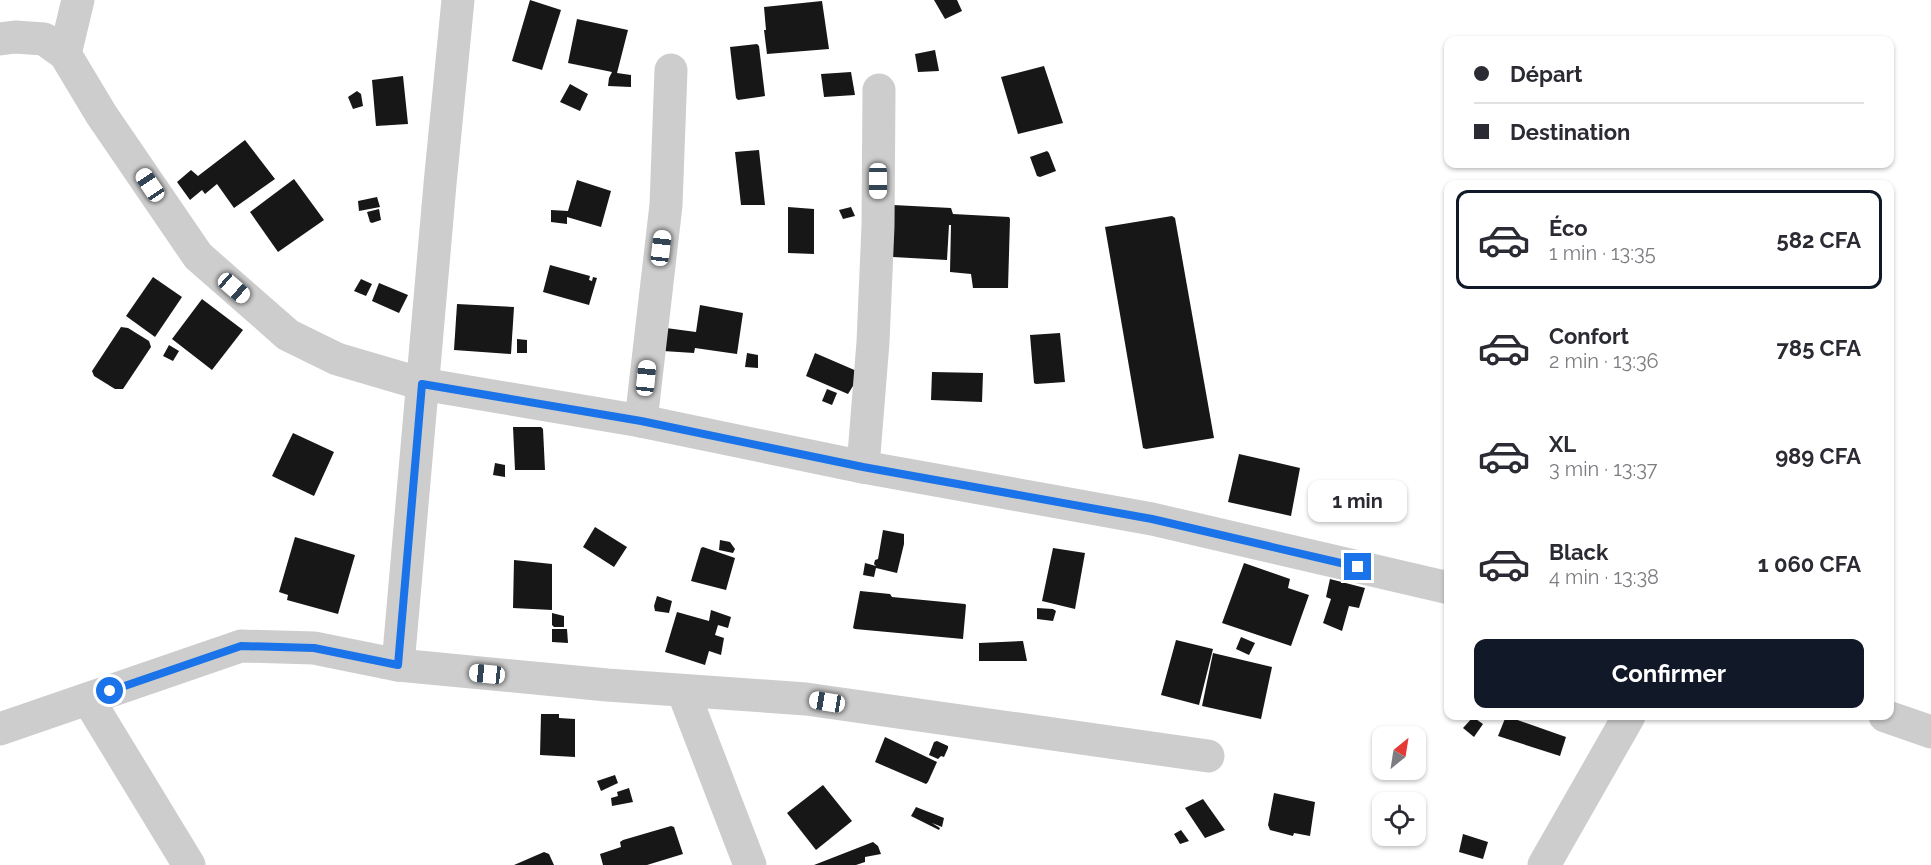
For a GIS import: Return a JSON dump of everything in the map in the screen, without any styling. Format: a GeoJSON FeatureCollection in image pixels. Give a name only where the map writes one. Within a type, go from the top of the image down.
{"type":"FeatureCollection","features":[{"type":"Feature","properties":{"kind":"street"},"geometry":{"type":"LineString","coordinates":[[65,54],[78,0]]}},
{"type":"Feature","properties":{"kind":"street"},"geometry":{"type":"LineString","coordinates":[[398,665],[458,0]]}},
{"type":"Feature","properties":{"kind":"street"},"geometry":{"type":"LineString","coordinates":[[0,39],[15,37],[44,39],[65,54],[101,114],[198,256],[288,335],[337,359],[422,384],[641,421],[863,467],[1152,519],[1444,587]]}},
{"type":"Feature","properties":{"kind":"street"},"geometry":{"type":"LineString","coordinates":[[641,421],[666,205],[671,70]]}},
{"type":"Feature","properties":{"kind":"street"},"geometry":{"type":"LineString","coordinates":[[863,467],[873,342],[878,226],[879,90]]}},
{"type":"Feature","properties":{"kind":"street"},"geometry":{"type":"LineString","coordinates":[[0,729],[241,646],[314,648],[398,665],[682,691],[806,699],[1208,756]]}},
{"type":"Feature","properties":{"kind":"street"},"geometry":{"type":"LineString","coordinates":[[682,691],[750,865]]}},
{"type":"Feature","properties":{"kind":"street"},"geometry":{"type":"LineString","coordinates":[[88,699],[189,865]]}},
{"type":"Feature","properties":{"kind":"street"},"geometry":{"type":"LineString","coordinates":[[1894,719],[1931,732]]}},
{"type":"Feature","properties":{"kind":"street"},"geometry":{"type":"LineString","coordinates":[[1544,865],[1627,720]]}},
{"type":"Feature","properties":{"kind":"building"},"geometry":{"type":"Polygon","coordinates":[[[530,0],[561,10],[542,70],[512,61],[530,0]]]}},
{"type":"Feature","properties":{"kind":"building"},"geometry":{"type":"Polygon","coordinates":[[[934,0],[957,0],[962,11],[945,19],[934,0]]]}},
{"type":"Feature","properties":{"kind":"building"},"geometry":{"type":"Polygon","coordinates":[[[822,1],[829,49],[767,54],[764,7],[822,1]]]}},
{"type":"Feature","properties":{"kind":"building"},"geometry":{"type":"Polygon","coordinates":[[[577,19],[628,30],[617,73],[631,75],[631,87],[608,86],[612,72],[568,63],[577,19]]]}},
{"type":"Feature","properties":{"kind":"building"},"geometry":{"type":"Polygon","coordinates":[[[757,44],[765,96],[738,100],[730,47],[757,44]]]}},
{"type":"Feature","properties":{"kind":"building"},"geometry":{"type":"Polygon","coordinates":[[[935,50],[939,71],[918,72],[915,54],[935,50]]]}},
{"type":"Feature","properties":{"kind":"building"},"geometry":{"type":"Polygon","coordinates":[[[1044,66],[1063,123],[1018,134],[1001,77],[1044,66]]]}},
{"type":"Feature","properties":{"kind":"building"},"geometry":{"type":"Polygon","coordinates":[[[851,72],[855,95],[824,97],[821,74],[851,72]]]}},
{"type":"Feature","properties":{"kind":"building"},"geometry":{"type":"Polygon","coordinates":[[[403,76],[408,124],[376,126],[372,80],[403,76]]]}},
{"type":"Feature","properties":{"kind":"building"},"geometry":{"type":"Polygon","coordinates":[[[570,84],[588,94],[580,111],[560,102],[570,84]]]}},
{"type":"Feature","properties":{"kind":"building"},"geometry":{"type":"Polygon","coordinates":[[[357,91],[361,94],[363,106],[353,109],[348,97],[357,91]]]}},
{"type":"Feature","properties":{"kind":"building"},"geometry":{"type":"Polygon","coordinates":[[[245,140],[275,179],[234,208],[217,184],[205,194],[202,190],[190,200],[177,182],[191,170],[198,176],[245,140]]]}},
{"type":"Feature","properties":{"kind":"building"},"geometry":{"type":"Polygon","coordinates":[[[759,150],[765,205],[741,205],[735,152],[759,150]]]}},
{"type":"Feature","properties":{"kind":"building"},"geometry":{"type":"Polygon","coordinates":[[[1047,151],[1056,171],[1037,176],[1030,157],[1047,151]]]}},
{"type":"Feature","properties":{"kind":"building"},"geometry":{"type":"Polygon","coordinates":[[[294,179],[324,220],[278,252],[250,212],[294,179]]]}},
{"type":"Feature","properties":{"kind":"building"},"geometry":{"type":"Polygon","coordinates":[[[577,180],[611,191],[601,227],[567,217],[567,224],[551,222],[551,210],[568,211],[577,180]]]}},
{"type":"Feature","properties":{"kind":"building"},"geometry":{"type":"Polygon","coordinates":[[[377,197],[380,207],[359,211],[358,201],[377,197]]]}},
{"type":"Feature","properties":{"kind":"building"},"geometry":{"type":"Polygon","coordinates":[[[893,205],[951,208],[953,214],[1009,217],[1008,288],[973,288],[971,274],[950,272],[951,225],[949,225],[947,260],[893,257],[893,205]]]}},
{"type":"Feature","properties":{"kind":"building"},"geometry":{"type":"Polygon","coordinates":[[[788,207],[814,209],[814,254],[788,253],[788,207]]]}},
{"type":"Feature","properties":{"kind":"building"},"geometry":{"type":"Polygon","coordinates":[[[851,207],[855,216],[843,219],[839,210],[851,207]]]}},
{"type":"Feature","properties":{"kind":"building"},"geometry":{"type":"Polygon","coordinates":[[[379,209],[381,220],[370,222],[367,212],[379,209]]]}},
{"type":"Feature","properties":{"kind":"building"},"geometry":{"type":"Polygon","coordinates":[[[1172,216],[1175,218],[1214,438],[1146,449],[1143,448],[1105,227],[1172,216]]]}},
{"type":"Feature","properties":{"kind":"building"},"geometry":{"type":"Polygon","coordinates":[[[550,265],[590,276],[589,280],[592,281],[593,277],[597,278],[589,305],[543,292],[550,265]]]}},
{"type":"Feature","properties":{"kind":"building"},"geometry":{"type":"Polygon","coordinates":[[[153,277],[182,297],[155,337],[126,316],[153,277]]]}},
{"type":"Feature","properties":{"kind":"building"},"geometry":{"type":"Polygon","coordinates":[[[361,279],[372,284],[366,296],[354,291],[361,279]]]}},
{"type":"Feature","properties":{"kind":"building"},"geometry":{"type":"Polygon","coordinates":[[[379,283],[408,295],[399,313],[372,301],[379,283]]]}},
{"type":"Feature","properties":{"kind":"building"},"geometry":{"type":"Polygon","coordinates":[[[202,299],[243,330],[212,370],[172,339],[202,299]]]}},
{"type":"Feature","properties":{"kind":"building"},"geometry":{"type":"Polygon","coordinates":[[[457,304],[514,307],[511,354],[454,350],[457,304]]]}},
{"type":"Feature","properties":{"kind":"building"},"geometry":{"type":"Polygon","coordinates":[[[700,305],[743,313],[737,354],[695,348],[694,353],[663,351],[666,328],[696,332],[700,305]]]}},
{"type":"Feature","properties":{"kind":"building"},"geometry":{"type":"Polygon","coordinates":[[[121,327],[128,328],[149,341],[151,347],[123,389],[115,389],[94,376],[92,371],[121,327]]]}},
{"type":"Feature","properties":{"kind":"building"},"geometry":{"type":"Polygon","coordinates":[[[1060,333],[1065,382],[1036,384],[1034,383],[1030,335],[1060,333]]]}},
{"type":"Feature","properties":{"kind":"building"},"geometry":{"type":"Polygon","coordinates":[[[517,339],[527,340],[527,353],[517,353],[517,339]]]}},
{"type":"Feature","properties":{"kind":"building"},"geometry":{"type":"Polygon","coordinates":[[[169,345],[179,351],[173,361],[163,356],[169,345]]]}},
{"type":"Feature","properties":{"kind":"building"},"geometry":{"type":"Polygon","coordinates":[[[747,353],[758,355],[758,368],[745,367],[747,353]]]}},
{"type":"Feature","properties":{"kind":"building"},"geometry":{"type":"Polygon","coordinates":[[[815,353],[866,375],[860,389],[853,386],[848,394],[806,376],[815,353]]]}},
{"type":"Feature","properties":{"kind":"building"},"geometry":{"type":"Polygon","coordinates":[[[932,372],[983,373],[982,402],[931,400],[932,372]]]}},
{"type":"Feature","properties":{"kind":"building"},"geometry":{"type":"Polygon","coordinates":[[[827,389],[837,393],[832,405],[822,401],[827,389]]]}},
{"type":"Feature","properties":{"kind":"building"},"geometry":{"type":"Polygon","coordinates":[[[513,427],[541,427],[543,429],[545,470],[515,470],[513,427]]]}},
{"type":"Feature","properties":{"kind":"building"},"geometry":{"type":"Polygon","coordinates":[[[293,433],[334,452],[314,496],[272,476],[293,433]]]}},
{"type":"Feature","properties":{"kind":"building"},"geometry":{"type":"Polygon","coordinates":[[[1239,454],[1300,468],[1291,516],[1228,502],[1239,454]]]}},
{"type":"Feature","properties":{"kind":"building"},"geometry":{"type":"Polygon","coordinates":[[[495,463],[505,465],[505,477],[493,475],[495,463]]]}},
{"type":"Feature","properties":{"kind":"building"},"geometry":{"type":"Polygon","coordinates":[[[595,527],[627,547],[614,567],[583,547],[595,527]]]}},
{"type":"Feature","properties":{"kind":"building"},"geometry":{"type":"Polygon","coordinates":[[[883,530],[904,534],[897,573],[876,568],[874,577],[863,575],[865,563],[876,566],[874,564],[878,559],[883,530]]]}},
{"type":"Feature","properties":{"kind":"building"},"geometry":{"type":"Polygon","coordinates":[[[295,537],[355,555],[338,614],[287,600],[288,595],[279,592],[295,537]]]}},
{"type":"Feature","properties":{"kind":"building"},"geometry":{"type":"Polygon","coordinates":[[[720,540],[730,542],[735,549],[733,553],[719,550],[720,540]]]}},
{"type":"Feature","properties":{"kind":"building"},"geometry":{"type":"Polygon","coordinates":[[[703,547],[735,558],[726,590],[691,581],[703,547]]]}},
{"type":"Feature","properties":{"kind":"building"},"geometry":{"type":"Polygon","coordinates":[[[1053,548],[1085,553],[1075,609],[1042,601],[1053,548]]]}},
{"type":"Feature","properties":{"kind":"building"},"geometry":{"type":"Polygon","coordinates":[[[514,560],[552,564],[552,610],[513,608],[514,560]]]}},
{"type":"Feature","properties":{"kind":"building"},"geometry":{"type":"Polygon","coordinates":[[[1244,563],[1290,579],[1288,588],[1309,595],[1291,646],[1222,623],[1244,563]]]}},
{"type":"Feature","properties":{"kind":"building"},"geometry":{"type":"Polygon","coordinates":[[[1330,579],[1365,588],[1359,608],[1349,606],[1342,631],[1323,623],[1331,599],[1326,597],[1330,579]]]}},
{"type":"Feature","properties":{"kind":"building"},"geometry":{"type":"Polygon","coordinates":[[[860,591],[890,594],[892,597],[965,604],[963,639],[855,629],[853,628],[860,591]]]}},
{"type":"Feature","properties":{"kind":"building"},"geometry":{"type":"Polygon","coordinates":[[[657,596],[672,601],[669,613],[655,611],[657,596]]]}},
{"type":"Feature","properties":{"kind":"building"},"geometry":{"type":"Polygon","coordinates":[[[1037,608],[1056,611],[1053,621],[1037,619],[1037,608]]]}},
{"type":"Feature","properties":{"kind":"building"},"geometry":{"type":"Polygon","coordinates":[[[711,610],[731,617],[728,628],[718,625],[715,635],[724,638],[721,655],[709,651],[705,665],[665,652],[677,612],[709,621],[711,610]]]}},
{"type":"Feature","properties":{"kind":"building"},"geometry":{"type":"Polygon","coordinates":[[[552,613],[564,616],[564,627],[552,625],[552,613]]]}},
{"type":"Feature","properties":{"kind":"building"},"geometry":{"type":"Polygon","coordinates":[[[552,629],[567,629],[568,643],[552,642],[552,629]]]}},
{"type":"Feature","properties":{"kind":"building"},"geometry":{"type":"Polygon","coordinates":[[[1241,637],[1255,643],[1249,655],[1236,649],[1241,637]]]}},
{"type":"Feature","properties":{"kind":"building"},"geometry":{"type":"Polygon","coordinates":[[[1176,640],[1213,649],[1199,705],[1161,695],[1176,640]]]}},
{"type":"Feature","properties":{"kind":"building"},"geometry":{"type":"Polygon","coordinates":[[[1023,641],[1027,661],[979,661],[979,643],[1023,641]]]}},
{"type":"Feature","properties":{"kind":"building"},"geometry":{"type":"Polygon","coordinates":[[[1213,653],[1272,667],[1261,719],[1202,706],[1213,653]]]}},
{"type":"Feature","properties":{"kind":"building"},"geometry":{"type":"Polygon","coordinates":[[[541,714],[559,714],[559,718],[575,719],[575,757],[540,755],[541,714]]]}},
{"type":"Feature","properties":{"kind":"building"},"geometry":{"type":"Polygon","coordinates":[[[1470,720],[1477,720],[1483,724],[1474,737],[1463,728],[1470,720]]]}},
{"type":"Feature","properties":{"kind":"building"},"geometry":{"type":"Polygon","coordinates":[[[1504,720],[1517,720],[1566,737],[1560,756],[1498,736],[1504,720]]]}},
{"type":"Feature","properties":{"kind":"building"},"geometry":{"type":"Polygon","coordinates":[[[885,737],[937,762],[926,784],[875,762],[885,737]]]}},
{"type":"Feature","properties":{"kind":"building"},"geometry":{"type":"Polygon","coordinates":[[[934,742],[948,746],[944,757],[941,756],[938,759],[929,755],[934,742]]]}},
{"type":"Feature","properties":{"kind":"building"},"geometry":{"type":"Polygon","coordinates":[[[615,775],[618,783],[601,791],[597,781],[615,775]]]}},
{"type":"Feature","properties":{"kind":"building"},"geometry":{"type":"Polygon","coordinates":[[[823,785],[852,821],[816,850],[787,813],[823,785]]]}},
{"type":"Feature","properties":{"kind":"building"},"geometry":{"type":"Polygon","coordinates":[[[629,788],[633,802],[612,806],[611,798],[618,796],[617,792],[629,788]]]}},
{"type":"Feature","properties":{"kind":"building"},"geometry":{"type":"Polygon","coordinates":[[[1274,793],[1315,802],[1310,836],[1294,833],[1293,836],[1270,830],[1268,825],[1274,793]]]}},
{"type":"Feature","properties":{"kind":"building"},"geometry":{"type":"Polygon","coordinates":[[[1203,799],[1225,830],[1205,838],[1185,808],[1203,799]]]}},
{"type":"Feature","properties":{"kind":"building"},"geometry":{"type":"Polygon","coordinates":[[[916,807],[944,818],[942,827],[932,823],[940,828],[939,830],[911,816],[916,807]]]}},
{"type":"Feature","properties":{"kind":"building"},"geometry":{"type":"Polygon","coordinates":[[[674,827],[683,854],[647,865],[603,865],[600,854],[621,847],[620,842],[623,840],[674,827]]]}},
{"type":"Feature","properties":{"kind":"building"},"geometry":{"type":"Polygon","coordinates":[[[1181,830],[1189,841],[1180,844],[1174,834],[1181,830]]]}},
{"type":"Feature","properties":{"kind":"building"},"geometry":{"type":"Polygon","coordinates":[[[1463,834],[1488,842],[1483,859],[1459,852],[1463,834]]]}},
{"type":"Feature","properties":{"kind":"building"},"geometry":{"type":"Polygon","coordinates":[[[873,842],[878,846],[881,854],[865,857],[865,862],[856,865],[814,865],[873,842]]]}},
{"type":"Feature","properties":{"kind":"building"},"geometry":{"type":"Polygon","coordinates":[[[544,852],[549,854],[554,865],[514,865],[544,852]]]}},
{"type":"Feature","properties":{"kind":"route"},"geometry":{"type":"LineString","coordinates":[[110,691],[241,646],[314,648],[398,665],[422,384],[641,421],[863,467],[1152,519],[1358,567]]}}]}
